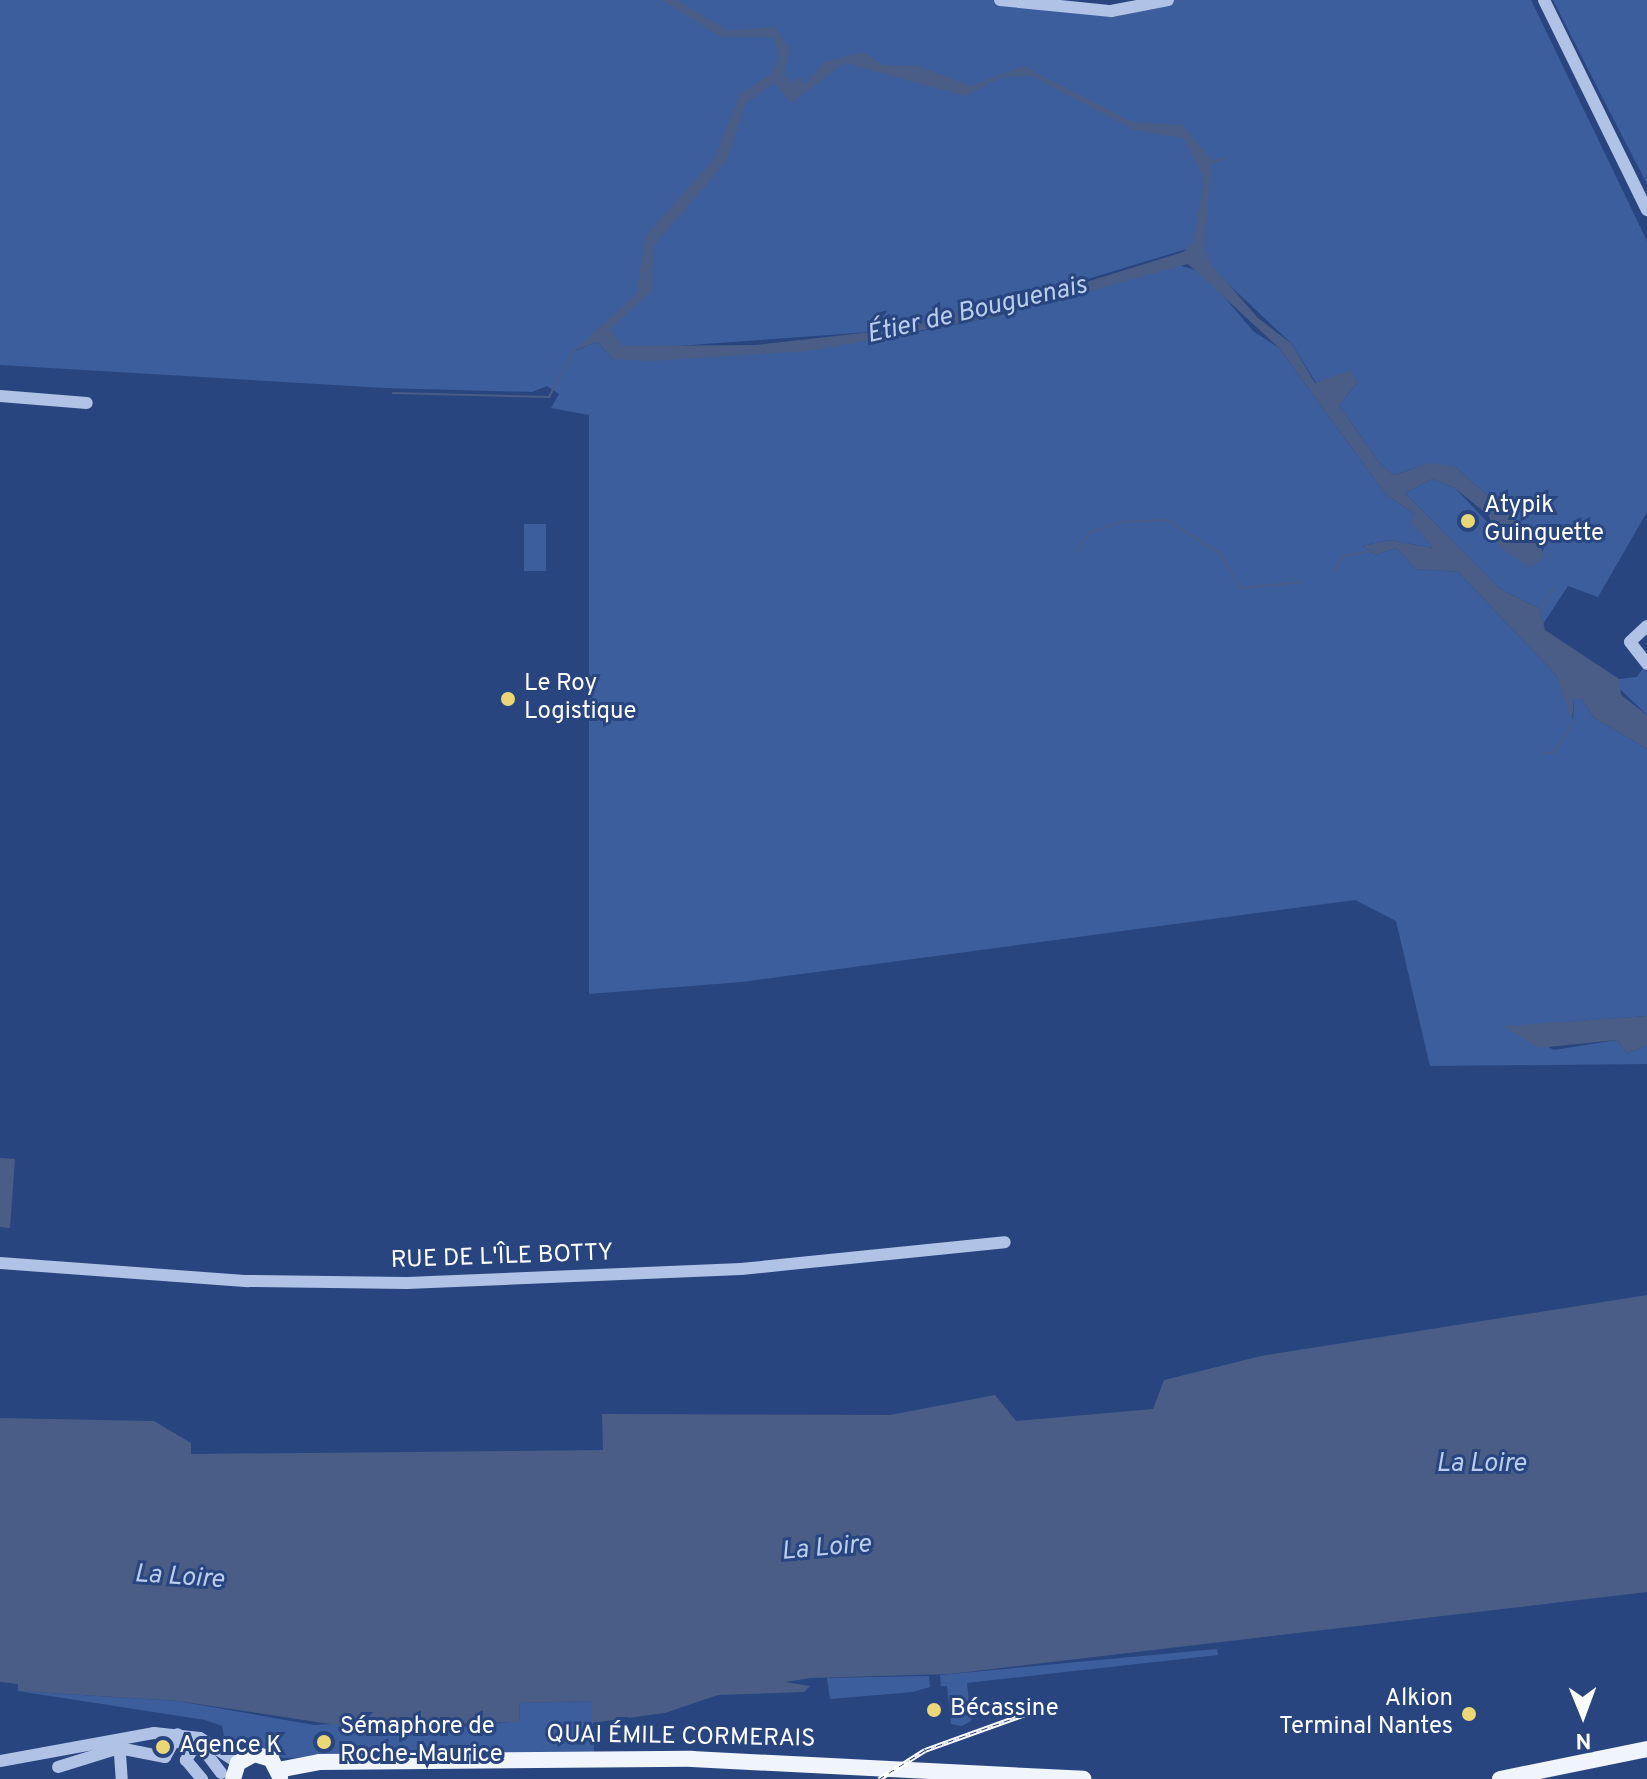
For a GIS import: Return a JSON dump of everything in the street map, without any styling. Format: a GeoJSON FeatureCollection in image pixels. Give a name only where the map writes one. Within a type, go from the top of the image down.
{"type":"FeatureCollection","features":[{"type":"Feature","properties":{"kind":"main road"},"geometry":{"type":"LineString","coordinates":[[1500,1779],[1647,1749]]}},
{"type":"Feature","properties":{"kind":"main road"},"geometry":{"type":"LineString","coordinates":[[231,1772],[263,1755],[279,1775]]}},
{"type":"Feature","properties":{"kind":"main road","name":"QUAI ÉMILE CORMERAIS"},"geometry":{"type":"LineString","coordinates":[[279,1775],[320,1762],[692,1759],[1083,1779]]}},
{"type":"Feature","properties":{"kind":"street"},"geometry":{"type":"LineString","coordinates":[[1000,0],[1111,11],[1168,0]]}},
{"type":"Feature","properties":{"kind":"street"},"geometry":{"type":"LineString","coordinates":[[1544,0],[1647,210]]}},
{"type":"Feature","properties":{"kind":"street"},"geometry":{"type":"LineString","coordinates":[[0,396],[87,403]]}},
{"type":"Feature","properties":{"kind":"street"},"geometry":{"type":"LineString","coordinates":[[1647,626],[1630,642],[1647,664]]}},
{"type":"Feature","properties":{"kind":"street","name":"RUE DE L'ÎLE BOTTY"},"geometry":{"type":"LineString","coordinates":[[0,1263],[248,1281],[421,1283],[741,1269],[1005,1242]]}},
{"type":"Feature","properties":{"kind":"street"},"geometry":{"type":"LineString","coordinates":[[119,1743],[165,1757],[177,1738]]}},
{"type":"Feature","properties":{"kind":"street"},"geometry":{"type":"LineString","coordinates":[[177,1738],[195,1746],[231,1772]]}},
{"type":"Feature","properties":{"kind":"street"},"geometry":{"type":"LineString","coordinates":[[0,1761],[57,1766],[119,1743],[177,1738],[211,1743],[231,1772]]}},
{"type":"Feature","properties":{"kind":"street"},"geometry":{"type":"LineString","coordinates":[[119,1743],[122,1779]]}},
{"type":"Feature","properties":{"kind":"street"},"geometry":{"type":"LineString","coordinates":[[195,1746],[186,1760],[202,1779]]}},
{"type":"Feature","properties":{"kind":"shaded area"},"geometry":{"type":"Polygon","coordinates":[[[0,0],[1042,0],[1112,7],[1150,0],[1531,0],[1647,241],[1647,512],[1598,597],[1568,586],[1543,624],[1540,609],[1500,589],[1405,493],[1432,479],[1455,488],[1530,567],[1544,549],[1539,540],[1455,467],[1417,467],[1394,475],[1380,464],[1339,405],[1358,382],[1349,371],[1316,383],[1292,344],[1190,248],[1009,303],[871,332],[635,349],[622,347],[605,327],[574,351],[597,342],[613,359],[632,359],[881,339],[999,316],[1174,264],[1203,272],[1253,331],[1279,348],[1386,495],[1415,514],[1412,522],[1433,548],[1389,540],[1362,546],[1376,555],[1396,548],[1416,569],[1458,572],[1556,675],[1573,720],[1574,699],[1582,699],[1593,717],[1647,749],[1647,1016],[1511,1026],[1554,1050],[1617,1040],[1627,1053],[1647,1046],[1647,1064],[1430,1066],[1396,921],[1355,900],[742,982],[589,994],[589,415],[551,408],[559,394],[547,386],[532,392],[385,388],[0,365],[0,0]]]}},
{"type":"Feature","properties":{"kind":"shaded area"},"geometry":{"type":"Polygon","coordinates":[[[1553,0],[1647,0],[1647,184],[1599,91],[1553,0]]]}},
{"type":"Feature","properties":{"kind":"shaded area"},"geometry":{"type":"Polygon","coordinates":[[[524,524],[546,524],[546,571],[524,571],[524,524]]]}},
{"type":"Feature","properties":{"kind":"shaded area"},"geometry":{"type":"Polygon","coordinates":[[[1643,668],[1647,672],[1647,715],[1618,687],[1619,679],[1637,677],[1643,668]]]}},
{"type":"Feature","properties":{"kind":"shaded area"},"geometry":{"type":"Polygon","coordinates":[[[1217,1649],[1218,1655],[967,1683],[971,1721],[962,1726],[951,1724],[947,1686],[941,1686],[940,1675],[1217,1649]]]}},
{"type":"Feature","properties":{"kind":"shaded area"},"geometry":{"type":"Polygon","coordinates":[[[929,1676],[930,1687],[913,1692],[830,1699],[827,1678],[929,1676]]]}},
{"type":"Feature","properties":{"kind":"shaded area"},"geometry":{"type":"Polygon","coordinates":[[[18,1691],[178,1701],[314,1725],[386,1721],[439,1729],[520,1721],[519,1703],[592,1701],[594,1752],[283,1758],[226,1746],[222,1726],[205,1720],[18,1691]]]}},
{"type":"Feature","properties":{"kind":"water","name":"Étier de Bouguenais"},"geometry":{"type":"Polygon","coordinates":[[[661,0],[677,0],[727,30],[775,27],[790,49],[784,75],[792,82],[800,77],[805,84],[824,62],[863,52],[883,65],[919,66],[970,86],[1024,66],[1132,122],[1183,125],[1211,160],[1230,157],[1212,164],[1204,248],[1211,264],[1258,318],[1292,344],[1315,383],[1350,370],[1358,382],[1339,405],[1380,464],[1394,475],[1429,463],[1455,467],[1539,540],[1544,557],[1530,567],[1499,547],[1489,516],[1455,488],[1432,479],[1405,493],[1500,589],[1540,609],[1545,630],[1619,679],[1621,695],[1647,715],[1647,749],[1593,717],[1582,699],[1574,699],[1572,721],[1556,675],[1458,572],[1416,569],[1396,548],[1376,555],[1362,546],[1389,540],[1433,548],[1411,522],[1415,514],[1386,495],[1279,348],[1188,264],[999,316],[810,351],[651,361],[613,359],[597,342],[573,351],[636,294],[646,235],[714,159],[740,94],[771,74],[779,58],[773,37],[721,37],[661,0]],[[844,63],[792,103],[774,83],[746,103],[726,162],[654,245],[651,292],[610,329],[622,346],[756,345],[871,332],[1070,287],[1183,252],[1193,242],[1204,179],[1184,138],[1134,130],[1032,76],[1002,77],[965,96],[844,63]]]}},
{"type":"Feature","properties":{"kind":"water"},"geometry":{"type":"Polygon","coordinates":[[[1647,1016],[1647,1046],[1627,1053],[1617,1040],[1538,1048],[1503,1026],[1647,1016]]]}},
{"type":"Feature","properties":{"kind":"water"},"geometry":{"type":"Polygon","coordinates":[[[0,1158],[15,1159],[10,1228],[0,1227],[0,1158]]]}},
{"type":"Feature","properties":{"kind":"water","name":"La Loire"},"geometry":{"type":"Polygon","coordinates":[[[1647,1295],[1647,1592],[950,1674],[811,1678],[785,1682],[810,1686],[804,1692],[718,1695],[665,1713],[591,1723],[592,1701],[519,1703],[520,1722],[350,1727],[178,1701],[18,1691],[18,1684],[0,1682],[0,1418],[154,1421],[191,1443],[191,1454],[603,1450],[602,1414],[890,1415],[995,1395],[1016,1421],[1153,1409],[1164,1380],[1261,1356],[1647,1295]]]}},
{"type":"Feature","properties":{"kind":"waterway"},"geometry":{"type":"LineString","coordinates":[[393,393],[549,397],[574,350]]}},
{"type":"Feature","properties":{"kind":"waterway"},"geometry":{"type":"LineString","coordinates":[[1076,551],[1089,533],[1121,522],[1167,520],[1221,554],[1239,588],[1303,582]]}},
{"type":"Feature","properties":{"kind":"waterway"},"geometry":{"type":"LineString","coordinates":[[1334,571],[1343,556],[1372,551]]}},
{"type":"Feature","properties":{"kind":"waterway"},"geometry":{"type":"LineString","coordinates":[[1539,611],[1552,589]]}},
{"type":"Feature","properties":{"kind":"waterway"},"geometry":{"type":"LineString","coordinates":[[1542,754],[1554,752],[1573,722]]}},
{"type":"Feature","properties":{"kind":"railway"},"geometry":{"type":"LineString","coordinates":[[879,1779],[925,1750],[1025,1714]]}},
{"type":"Feature","properties":{"kind":"place","name":"Atypik Guinguette"},"geometry":{"type":"Point","coordinates":[1468,521]}},
{"type":"Feature","properties":{"kind":"place","name":"Le Roy Logistique"},"geometry":{"type":"Point","coordinates":[508,699]}},
{"type":"Feature","properties":{"kind":"place","name":"Bécassine"},"geometry":{"type":"Point","coordinates":[934,1710]}},
{"type":"Feature","properties":{"kind":"place","name":"Alkion Terminal Nantes"},"geometry":{"type":"Point","coordinates":[1469,1714]}},
{"type":"Feature","properties":{"kind":"place","name":"Sémaphore de Roche-Maurice"},"geometry":{"type":"Point","coordinates":[324,1742]}},
{"type":"Feature","properties":{"kind":"place","name":"Agence K"},"geometry":{"type":"Point","coordinates":[163,1747]}}]}
